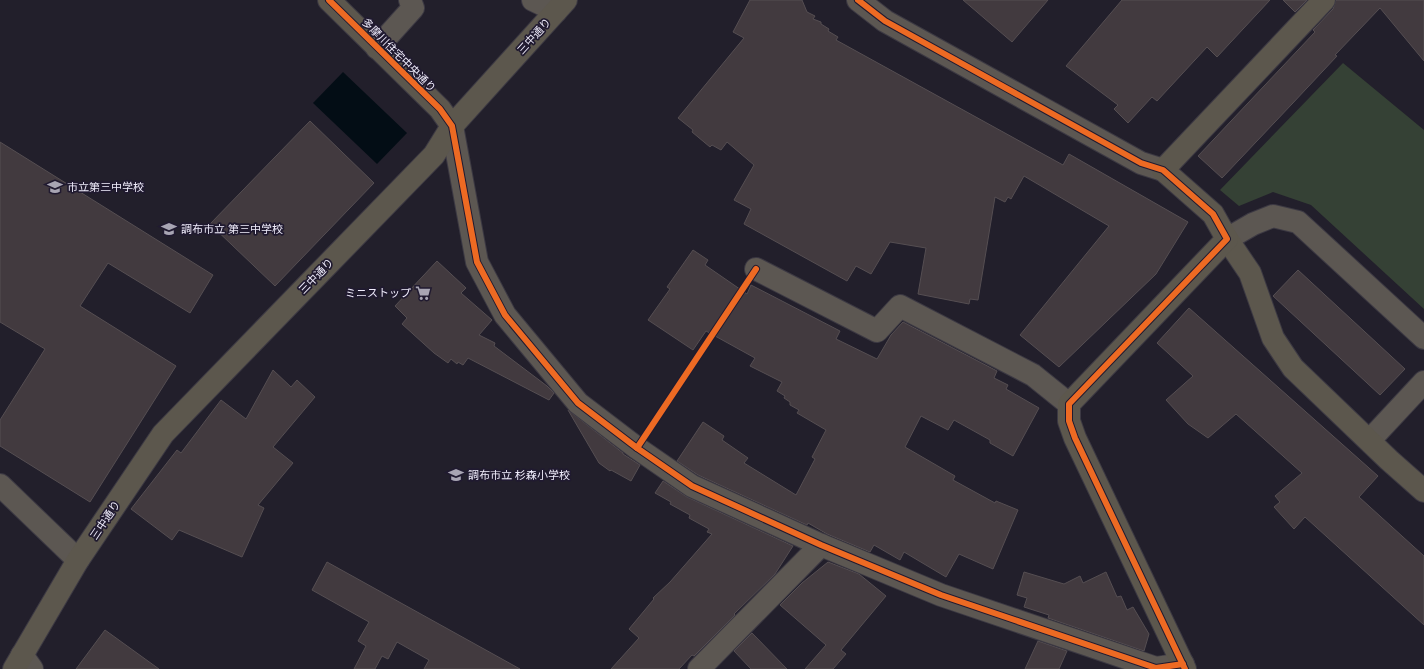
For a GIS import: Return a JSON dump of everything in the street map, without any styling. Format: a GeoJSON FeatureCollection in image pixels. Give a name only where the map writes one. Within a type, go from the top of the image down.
{"type":"FeatureCollection","features":[{"type":"Feature","properties":{"kind":"street","name":"多摩川住宅中央通り"},"geometry":{"type":"LineString","coordinates":[[329,0],[440,109],[452,126]]}},
{"type":"Feature","properties":{"kind":"street"},"geometry":{"type":"LineString","coordinates":[[533,0],[561,6]]}},
{"type":"Feature","properties":{"kind":"street"},"geometry":{"type":"LineString","coordinates":[[858,0],[885,21],[1141,163],[1163,170],[1214,214],[1227,239],[1250,273],[1273,338],[1293,368],[1370,440],[1389,460],[1424,490]]}},
{"type":"Feature","properties":{"kind":"street"},"geometry":{"type":"LineString","coordinates":[[1163,170],[1324,0]]}},
{"type":"Feature","properties":{"kind":"street"},"geometry":{"type":"LineString","coordinates":[[377,48],[409,3]]}},
{"type":"Feature","properties":{"kind":"street","name":"三中通り"},"geometry":{"type":"LineString","coordinates":[[23,664],[78,560],[163,434],[434,155],[452,126],[561,6]]}},
{"type":"Feature","properties":{"kind":"street"},"geometry":{"type":"LineString","coordinates":[[452,126],[477,262],[505,315],[578,403],[637,448],[692,486],[821,545],[941,595],[1156,668],[1184,666],[1075,438],[1069,421],[1069,404],[1227,239],[1253,224],[1273,216],[1298,222],[1424,338]]}},
{"type":"Feature","properties":{"kind":"street"},"geometry":{"type":"LineString","coordinates":[[756,269],[877,331],[900,306],[1033,375],[1069,404]]}},
{"type":"Feature","properties":{"kind":"street"},"geometry":{"type":"LineString","coordinates":[[1370,440],[1424,382]]}},
{"type":"Feature","properties":{"kind":"street"},"geometry":{"type":"LineString","coordinates":[[0,485],[78,560]]}},
{"type":"Feature","properties":{"kind":"street"},"geometry":{"type":"LineString","coordinates":[[699,669],[821,545]]}},
{"type":"Feature","properties":{"kind":"green space"},"geometry":{"type":"Polygon","coordinates":[[[1343,63],[1424,130],[1424,309],[1311,205],[1273,192],[1239,206],[1220,190],[1343,63]]]}},
{"type":"Feature","properties":{"kind":"shaded area"},"geometry":{"type":"Polygon","coordinates":[[[343,72],[407,133],[377,164],[313,103],[343,72]]]}},
{"type":"Feature","properties":{"kind":"building"},"geometry":{"type":"Polygon","coordinates":[[[750,0],[802,0],[807,12],[815,16],[813,19],[821,22],[821,24],[829,29],[828,31],[838,37],[836,40],[1063,165],[1069,154],[1188,222],[1156,274],[1059,367],[1020,335],[1109,226],[1024,176],[1011,199],[1008,197],[1005,202],[995,197],[978,300],[970,299],[969,304],[918,294],[926,248],[890,242],[871,274],[856,266],[847,281],[744,224],[751,209],[734,200],[754,165],[727,142],[721,150],[712,145],[710,147],[678,118],[744,38],[733,32],[750,0]]]}},
{"type":"Feature","properties":{"kind":"building"},"geometry":{"type":"Polygon","coordinates":[[[963,0],[1048,0],[1012,42],[963,0]]]}},
{"type":"Feature","properties":{"kind":"building"},"geometry":{"type":"Polygon","coordinates":[[[1122,0],[1270,0],[1217,57],[1207,47],[1157,101],[1152,97],[1128,123],[1114,109],[1118,105],[1066,66],[1122,0]]]}},
{"type":"Feature","properties":{"kind":"building"},"geometry":{"type":"Polygon","coordinates":[[[1283,0],[1307,0],[1295,12],[1283,0]]]}},
{"type":"Feature","properties":{"kind":"building"},"geometry":{"type":"Polygon","coordinates":[[[1336,0],[1424,0],[1424,61],[1380,8],[1222,178],[1198,156],[1315,32],[1313,30],[1333,9],[1336,0]]]}},
{"type":"Feature","properties":{"kind":"building"},"geometry":{"type":"Polygon","coordinates":[[[310,121],[374,183],[275,286],[210,224],[310,121]]]}},
{"type":"Feature","properties":{"kind":"building"},"geometry":{"type":"Polygon","coordinates":[[[0,142],[213,275],[190,313],[108,263],[80,306],[176,366],[90,502],[0,446],[0,420],[45,349],[0,322],[0,142]]]}},
{"type":"Feature","properties":{"kind":"building"},"geometry":{"type":"Polygon","coordinates":[[[693,250],[708,260],[705,265],[747,294],[751,285],[840,331],[836,339],[877,359],[891,335],[903,322],[997,371],[994,378],[1008,385],[1006,389],[1039,408],[1013,456],[990,443],[990,440],[954,420],[948,430],[921,416],[905,447],[955,476],[953,480],[995,503],[996,501],[1018,510],[993,569],[959,554],[946,577],[904,552],[900,560],[874,545],[870,552],[698,475],[677,461],[703,422],[724,436],[722,440],[748,458],[744,463],[796,495],[815,459],[812,457],[826,430],[797,413],[799,410],[790,405],[790,402],[784,398],[785,396],[777,391],[782,382],[750,366],[755,358],[706,331],[693,350],[648,320],[670,289],[667,287],[693,250]]]}},
{"type":"Feature","properties":{"kind":"building"},"geometry":{"type":"Polygon","coordinates":[[[437,261],[466,288],[461,293],[492,320],[479,335],[495,343],[494,346],[547,386],[554,393],[549,400],[468,358],[463,365],[458,362],[457,364],[451,359],[448,363],[434,353],[402,324],[407,318],[395,306],[437,261]]]}},
{"type":"Feature","properties":{"kind":"building"},"geometry":{"type":"Polygon","coordinates":[[[1298,270],[1405,369],[1380,395],[1273,296],[1298,270]]]}},
{"type":"Feature","properties":{"kind":"building"},"geometry":{"type":"Polygon","coordinates":[[[1189,308],[1378,476],[1359,497],[1424,556],[1424,625],[1305,517],[1294,529],[1274,507],[1280,502],[1275,496],[1302,473],[1236,414],[1208,438],[1188,424],[1166,400],[1193,376],[1157,343],[1189,308]]]}},
{"type":"Feature","properties":{"kind":"building"},"geometry":{"type":"Polygon","coordinates":[[[273,370],[291,387],[297,380],[315,397],[273,447],[293,463],[258,505],[264,508],[242,557],[179,530],[172,540],[131,509],[177,450],[181,453],[221,400],[246,419],[273,370]]]}},
{"type":"Feature","properties":{"kind":"building"},"geometry":{"type":"Polygon","coordinates":[[[568,410],[623,454],[640,465],[631,481],[611,470],[610,471],[599,463],[568,410]]]}},
{"type":"Feature","properties":{"kind":"building"},"geometry":{"type":"Polygon","coordinates":[[[663,481],[687,497],[793,546],[775,574],[694,656],[692,655],[679,669],[611,669],[639,638],[629,629],[654,599],[653,598],[670,582],[712,534],[707,532],[709,529],[689,518],[690,515],[670,504],[671,502],[655,493],[663,481]]]}},
{"type":"Feature","properties":{"kind":"building"},"geometry":{"type":"Polygon","coordinates":[[[327,562],[520,669],[424,669],[429,660],[397,642],[388,659],[382,656],[375,669],[354,669],[366,646],[358,641],[369,622],[312,590],[327,562]]]}},
{"type":"Feature","properties":{"kind":"building"},"geometry":{"type":"Polygon","coordinates":[[[828,562],[859,574],[886,596],[841,650],[846,654],[833,669],[805,669],[826,645],[780,605],[802,583],[828,562]]]}},
{"type":"Feature","properties":{"kind":"building"},"geometry":{"type":"Polygon","coordinates":[[[1024,572],[1064,584],[1080,576],[1083,583],[1106,572],[1117,597],[1121,596],[1127,610],[1133,607],[1149,634],[1144,651],[1048,618],[1049,615],[1024,607],[1027,598],[1017,595],[1024,572]]]}},
{"type":"Feature","properties":{"kind":"building"},"geometry":{"type":"Polygon","coordinates":[[[105,630],[159,669],[76,669],[105,630]]]}},
{"type":"Feature","properties":{"kind":"building"},"geometry":{"type":"Polygon","coordinates":[[[752,633],[787,669],[751,669],[734,651],[752,633]]]}},
{"type":"Feature","properties":{"kind":"building"},"geometry":{"type":"Polygon","coordinates":[[[1038,641],[1067,651],[1059,669],[1025,669],[1038,641]]]}},
{"type":"Feature","properties":{"kind":"cycle path"},"geometry":{"type":"LineString","coordinates":[[329,0],[440,109],[452,126],[477,262],[505,315],[578,403],[637,448],[692,486],[821,545],[941,595],[1156,668],[1183,664]]}},
{"type":"Feature","properties":{"kind":"cycle path"},"geometry":{"type":"LineString","coordinates":[[858,0],[885,21],[1141,163],[1163,170],[1213,214],[1227,239],[1069,404],[1069,421],[1075,438],[1185,669]]}},
{"type":"Feature","properties":{"kind":"cycle path"},"geometry":{"type":"LineString","coordinates":[[637,448],[756,269]]}},
{"type":"Feature","properties":{"kind":"place","name":"市立第三中学校"},"geometry":{"type":"Point","coordinates":[55,187]}},
{"type":"Feature","properties":{"kind":"place","name":"調布市立 第三中学校"},"geometry":{"type":"Point","coordinates":[169,229]}},
{"type":"Feature","properties":{"kind":"place","name":"ミニストップ"},"geometry":{"type":"Point","coordinates":[423,293]}},
{"type":"Feature","properties":{"kind":"place","name":"調布市立 杉森小学校"},"geometry":{"type":"Point","coordinates":[456,475]}}]}
